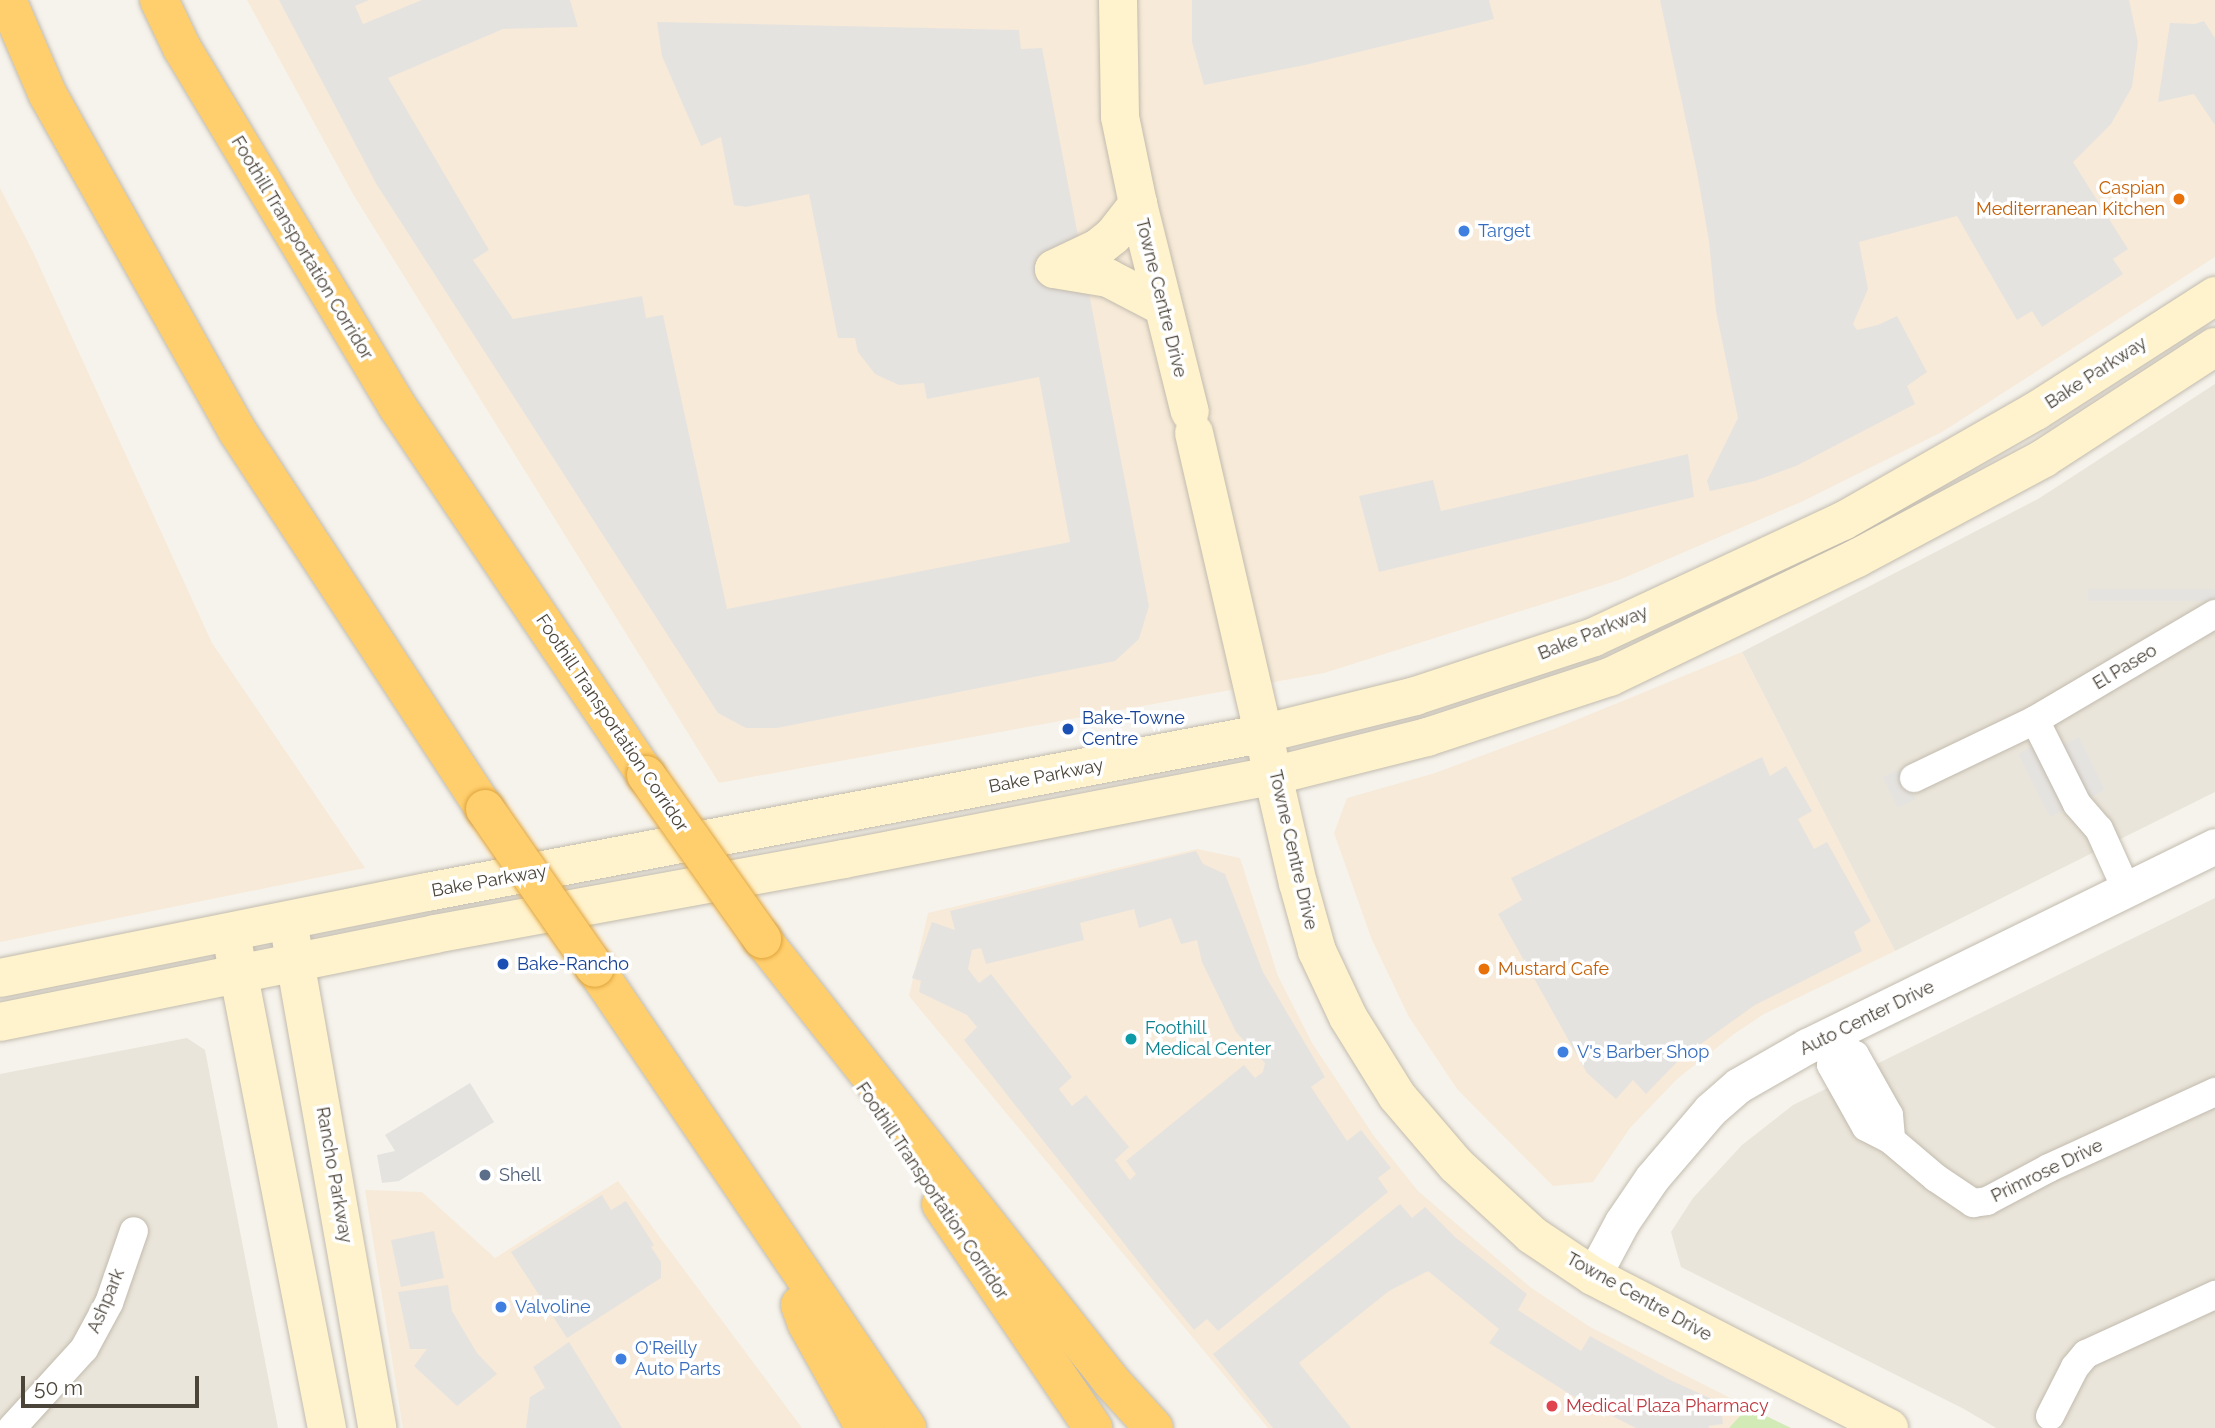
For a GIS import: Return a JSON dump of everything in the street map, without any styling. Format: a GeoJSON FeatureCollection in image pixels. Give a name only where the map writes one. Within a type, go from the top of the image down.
{"type":"FeatureCollection","features":[{"type":"Feature","properties":{"kind":"highway"},"geometry":{"type":"LineString","coordinates":[[2,0],[48,95],[238,432],[485,809],[907,1428]]}},
{"type":"Feature","properties":{"kind":"highway"},"geometry":{"type":"LineString","coordinates":[[7,0],[48,95]]}},
{"type":"Feature","properties":{"kind":"highway","name":"Foothill Transportation Corridor"},"geometry":{"type":"LineString","coordinates":[[162,0],[182,48],[397,406],[1093,1428]]}},
{"type":"Feature","properties":{"kind":"highway"},"geometry":{"type":"LineString","coordinates":[[762,939],[1111,1382],[1154,1428]]}},
{"type":"Feature","properties":{"kind":"highway"},"geometry":{"type":"LineString","coordinates":[[777,1237],[807,1324],[865,1428]]}},
{"type":"Feature","properties":{"kind":"main road","name":"Towne Centre Drive"},"geometry":{"type":"LineString","coordinates":[[1118,0],[1120,117],[1138,204],[1276,775],[1298,883],[1317,951],[1348,1017],[1388,1082],[1456,1165],[1532,1235],[1592,1276],[1889,1428]]}},
{"type":"Feature","properties":{"kind":"main road"},"geometry":{"type":"LineString","coordinates":[[1138,204],[1113,236],[1098,248],[1054,269],[1108,278],[1162,306]]}},
{"type":"Feature","properties":{"kind":"main road","name":"Bake Parkway"},"geometry":{"type":"LineString","coordinates":[[0,978],[287,923],[427,892],[836,817],[1266,733],[1415,696],[1594,637],[1843,521],[2036,411],[2215,296]]}},
{"type":"Feature","properties":{"kind":"main road"},"geometry":{"type":"LineString","coordinates":[[0,1022],[435,934],[857,857],[1276,775],[1427,737],[1610,677],[1857,558],[2044,457],[2215,347]]}},
{"type":"Feature","properties":{"kind":"main road"},"geometry":{"type":"LineString","coordinates":[[1857,558],[1920,501],[2006,449],[2036,411]]}},
{"type":"Feature","properties":{"kind":"main road","name":"Rancho Parkway"},"geometry":{"type":"LineString","coordinates":[[287,923],[297,964],[377,1428]]}},
{"type":"Feature","properties":{"kind":"main road"},"geometry":{"type":"LineString","coordinates":[[230,934],[327,1428]]}},
{"type":"Feature","properties":{"kind":"main road"},"geometry":{"type":"LineString","coordinates":[[287,1232],[329,1303],[353,1428]]}},
{"type":"Feature","properties":{"kind":"street","name":"El Paseo"},"geometry":{"type":"LineString","coordinates":[[1914,778],[2035,720],[2215,614]]}},
{"type":"Feature","properties":{"kind":"street"},"geometry":{"type":"LineString","coordinates":[[2035,720],[2077,804],[2081,829],[2118,896]]}},
{"type":"Feature","properties":{"kind":"street","name":"Auto Center Drive"},"geometry":{"type":"LineString","coordinates":[[1592,1276],[1622,1222],[1652,1178],[1710,1110],[1739,1085],[1834,1042],[2215,846]]}},
{"type":"Feature","properties":{"kind":"street","name":"Primrose Drive"},"geometry":{"type":"LineString","coordinates":[[1834,1042],[1855,1055],[1889,1115],[1891,1140],[1936,1178],[1973,1203],[1987,1201],[2049,1168],[2215,1092]]}},
{"type":"Feature","properties":{"kind":"street","name":"Ashpark"},"geometry":{"type":"LineString","coordinates":[[12,1428],[84,1349],[108,1303],[134,1231]]}},
{"type":"Feature","properties":{"kind":"street"},"geometry":{"type":"LineString","coordinates":[[2050,1416],[2075,1367],[2086,1354],[2215,1295]]}},
{"type":"Feature","properties":{"kind":"shaded area"},"geometry":{"type":"Polygon","coordinates":[[[247,0],[2215,0],[2215,257],[1942,432],[1801,502],[1619,580],[1324,673],[719,783],[353,194],[247,0]]]}},
{"type":"Feature","properties":{"kind":"shaded area"},"geometry":{"type":"Polygon","coordinates":[[[279,0],[369,0],[355,6],[363,24],[422,0],[570,0],[578,27],[503,29],[388,78],[489,250],[473,260],[513,319],[642,296],[646,318],[663,315],[727,609],[1070,542],[1039,377],[927,399],[924,383],[899,385],[875,374],[858,352],[855,338],[838,338],[809,194],[746,207],[734,205],[721,137],[701,146],[662,56],[657,22],[1019,30],[1021,49],[1042,48],[1149,606],[1139,639],[1115,661],[777,728],[746,728],[718,713],[377,185],[279,0]]]}},
{"type":"Feature","properties":{"kind":"shaded area"},"geometry":{"type":"Polygon","coordinates":[[[1192,0],[1489,0],[1494,19],[1305,65],[1204,85],[1192,42],[1192,0]]]}},
{"type":"Feature","properties":{"kind":"shaded area"},"geometry":{"type":"Polygon","coordinates":[[[1660,0],[2129,0],[2138,42],[2132,87],[2111,124],[2073,162],[2128,249],[2113,259],[2123,274],[2042,327],[2032,311],[2017,320],[1957,216],[1859,242],[1868,289],[1853,324],[1857,330],[1878,325],[1897,316],[1927,372],[1907,386],[1915,404],[1796,466],[1755,481],[1710,491],[1707,481],[1738,418],[1716,311],[1709,241],[1697,172],[1660,0]]]}},
{"type":"Feature","properties":{"kind":"shaded area"},"geometry":{"type":"Polygon","coordinates":[[[2204,21],[2215,38],[2215,125],[2194,94],[2158,102],[2170,23],[2195,24],[2204,21]]]}},
{"type":"Feature","properties":{"kind":"shaded area"},"geometry":{"type":"Polygon","coordinates":[[[0,188],[32,250],[212,643],[365,868],[0,942],[0,188]]]}},
{"type":"Feature","properties":{"kind":"shaded area"},"geometry":{"type":"Polygon","coordinates":[[[2215,384],[2215,792],[1895,951],[1742,652],[2038,499],[2215,384]]]}},
{"type":"Feature","properties":{"kind":"shaded area"},"geometry":{"type":"Polygon","coordinates":[[[1688,454],[1694,497],[1379,572],[1359,496],[1433,480],[1441,511],[1688,454]]]}},
{"type":"Feature","properties":{"kind":"shaded area"},"geometry":{"type":"Polygon","coordinates":[[[2088,589],[2215,589],[2215,601],[2088,601],[2088,589]]]}},
{"type":"Feature","properties":{"kind":"shaded area"},"geometry":{"type":"Polygon","coordinates":[[[1742,652],[1895,951],[1764,1014],[1734,1034],[1677,1079],[1630,1128],[1593,1182],[1553,1186],[1457,1089],[1409,1017],[1372,940],[1334,833],[1347,798],[1435,773],[1559,727],[1742,652]]]}},
{"type":"Feature","properties":{"kind":"shaded area"},"geometry":{"type":"Polygon","coordinates":[[[2057,734],[2063,745],[2079,737],[2105,790],[2050,817],[2018,754],[2057,734]]]}},
{"type":"Feature","properties":{"kind":"shaded area"},"geometry":{"type":"Polygon","coordinates":[[[1762,757],[1770,776],[1786,766],[1812,811],[1798,819],[1814,849],[1827,842],[1871,921],[1854,932],[1862,951],[1755,1005],[1681,1058],[1646,1094],[1633,1080],[1616,1099],[1587,1073],[1498,914],[1522,900],[1511,878],[1762,757]]]}},
{"type":"Feature","properties":{"kind":"shaded area"},"geometry":{"type":"Polygon","coordinates":[[[1900,769],[1915,800],[1898,808],[1883,777],[1900,769]]]}},
{"type":"Feature","properties":{"kind":"shaded area"},"geometry":{"type":"Polygon","coordinates":[[[1197,849],[1240,858],[1278,976],[1312,1043],[1374,1136],[1418,1191],[1530,1287],[1590,1327],[1748,1407],[1729,1428],[1268,1428],[909,996],[928,913],[1197,849]]]}},
{"type":"Feature","properties":{"kind":"shaded area"},"geometry":{"type":"Polygon","coordinates":[[[1196,851],[1203,864],[1225,874],[1263,972],[1325,1077],[1311,1087],[1347,1141],[1361,1130],[1391,1168],[1378,1178],[1388,1192],[1218,1331],[1207,1319],[1194,1330],[964,1040],[977,1027],[967,1015],[919,992],[921,981],[912,978],[932,922],[955,930],[950,911],[1196,851]],[[1134,909],[1080,923],[1084,940],[986,964],[981,948],[972,950],[968,969],[979,983],[991,974],[1072,1077],[1059,1089],[1072,1106],[1086,1095],[1129,1147],[1115,1160],[1130,1180],[1136,1174],[1126,1161],[1244,1065],[1255,1078],[1263,1072],[1265,1063],[1236,1032],[1202,962],[1197,940],[1181,944],[1171,918],[1139,928],[1134,909]]]}},
{"type":"Feature","properties":{"kind":"shaded area"},"geometry":{"type":"Polygon","coordinates":[[[2215,898],[2215,1428],[1996,1428],[1964,1409],[1681,1267],[1671,1232],[1693,1198],[1742,1145],[1793,1105],[2215,898]]]}},
{"type":"Feature","properties":{"kind":"shaded area"},"geometry":{"type":"Polygon","coordinates":[[[187,1038],[205,1050],[278,1428],[0,1428],[0,1074],[187,1038]]]}},
{"type":"Feature","properties":{"kind":"shaded area"},"geometry":{"type":"Polygon","coordinates":[[[470,1083],[494,1122],[399,1181],[382,1183],[377,1155],[395,1151],[385,1135],[470,1083]]]}},
{"type":"Feature","properties":{"kind":"shaded area"},"geometry":{"type":"Polygon","coordinates":[[[618,1181],[802,1428],[403,1428],[365,1190],[422,1192],[495,1258],[618,1181]]]}},
{"type":"Feature","properties":{"kind":"shaded area"},"geometry":{"type":"Polygon","coordinates":[[[602,1195],[611,1210],[626,1201],[654,1245],[651,1247],[661,1262],[661,1278],[567,1338],[511,1252],[602,1195]]]}},
{"type":"Feature","properties":{"kind":"shaded area"},"geometry":{"type":"Polygon","coordinates":[[[1400,1204],[1412,1218],[1425,1207],[1455,1237],[1527,1294],[1518,1310],[1581,1351],[1590,1336],[1668,1379],[1712,1399],[1707,1414],[1722,1415],[1723,1424],[1708,1426],[1710,1428],[1636,1428],[1576,1398],[1489,1343],[1499,1329],[1428,1271],[1389,1291],[1299,1363],[1351,1428],[1273,1428],[1213,1354],[1400,1204]]]}},
{"type":"Feature","properties":{"kind":"shaded area"},"geometry":{"type":"Polygon","coordinates":[[[434,1231],[444,1278],[401,1287],[391,1240],[434,1231]]]}},
{"type":"Feature","properties":{"kind":"shaded area"},"geometry":{"type":"Polygon","coordinates":[[[448,1285],[452,1311],[477,1353],[497,1374],[457,1406],[414,1366],[427,1349],[410,1349],[398,1292],[448,1285]]]}},
{"type":"Feature","properties":{"kind":"shaded area"},"geometry":{"type":"Polygon","coordinates":[[[569,1342],[622,1428],[526,1428],[530,1397],[545,1388],[533,1367],[569,1342]]]}},
{"type":"Feature","properties":{"kind":"green space"},"geometry":{"type":"Polygon","coordinates":[[[1748,1407],[1791,1428],[1729,1428],[1748,1407]]]}},
{"type":"Feature","properties":{"kind":"place","name":"Caspian Mediterranean Kitchen"},"geometry":{"type":"Point","coordinates":[2179,199]}},
{"type":"Feature","properties":{"kind":"place","name":"Target"},"geometry":{"type":"Point","coordinates":[1464,231]}},
{"type":"Feature","properties":{"kind":"place","name":"Bake-Towne Centre"},"geometry":{"type":"Point","coordinates":[1068,729]}},
{"type":"Feature","properties":{"kind":"place","name":"Bake-Rancho"},"geometry":{"type":"Point","coordinates":[503,964]}},
{"type":"Feature","properties":{"kind":"place","name":"Mustard Cafe"},"geometry":{"type":"Point","coordinates":[1484,969]}},
{"type":"Feature","properties":{"kind":"place","name":"Foothill Medical Center"},"geometry":{"type":"Point","coordinates":[1131,1039]}},
{"type":"Feature","properties":{"kind":"place","name":"V's Barber Shop"},"geometry":{"type":"Point","coordinates":[1563,1052]}},
{"type":"Feature","properties":{"kind":"place","name":"Shell"},"geometry":{"type":"Point","coordinates":[485,1175]}},
{"type":"Feature","properties":{"kind":"place","name":"Valvoline"},"geometry":{"type":"Point","coordinates":[501,1307]}},
{"type":"Feature","properties":{"kind":"place","name":"O'Reilly Auto Parts"},"geometry":{"type":"Point","coordinates":[621,1359]}},
{"type":"Feature","properties":{"kind":"place","name":"Medical Plaza Pharmacy"},"geometry":{"type":"Point","coordinates":[1552,1406]}}]}
